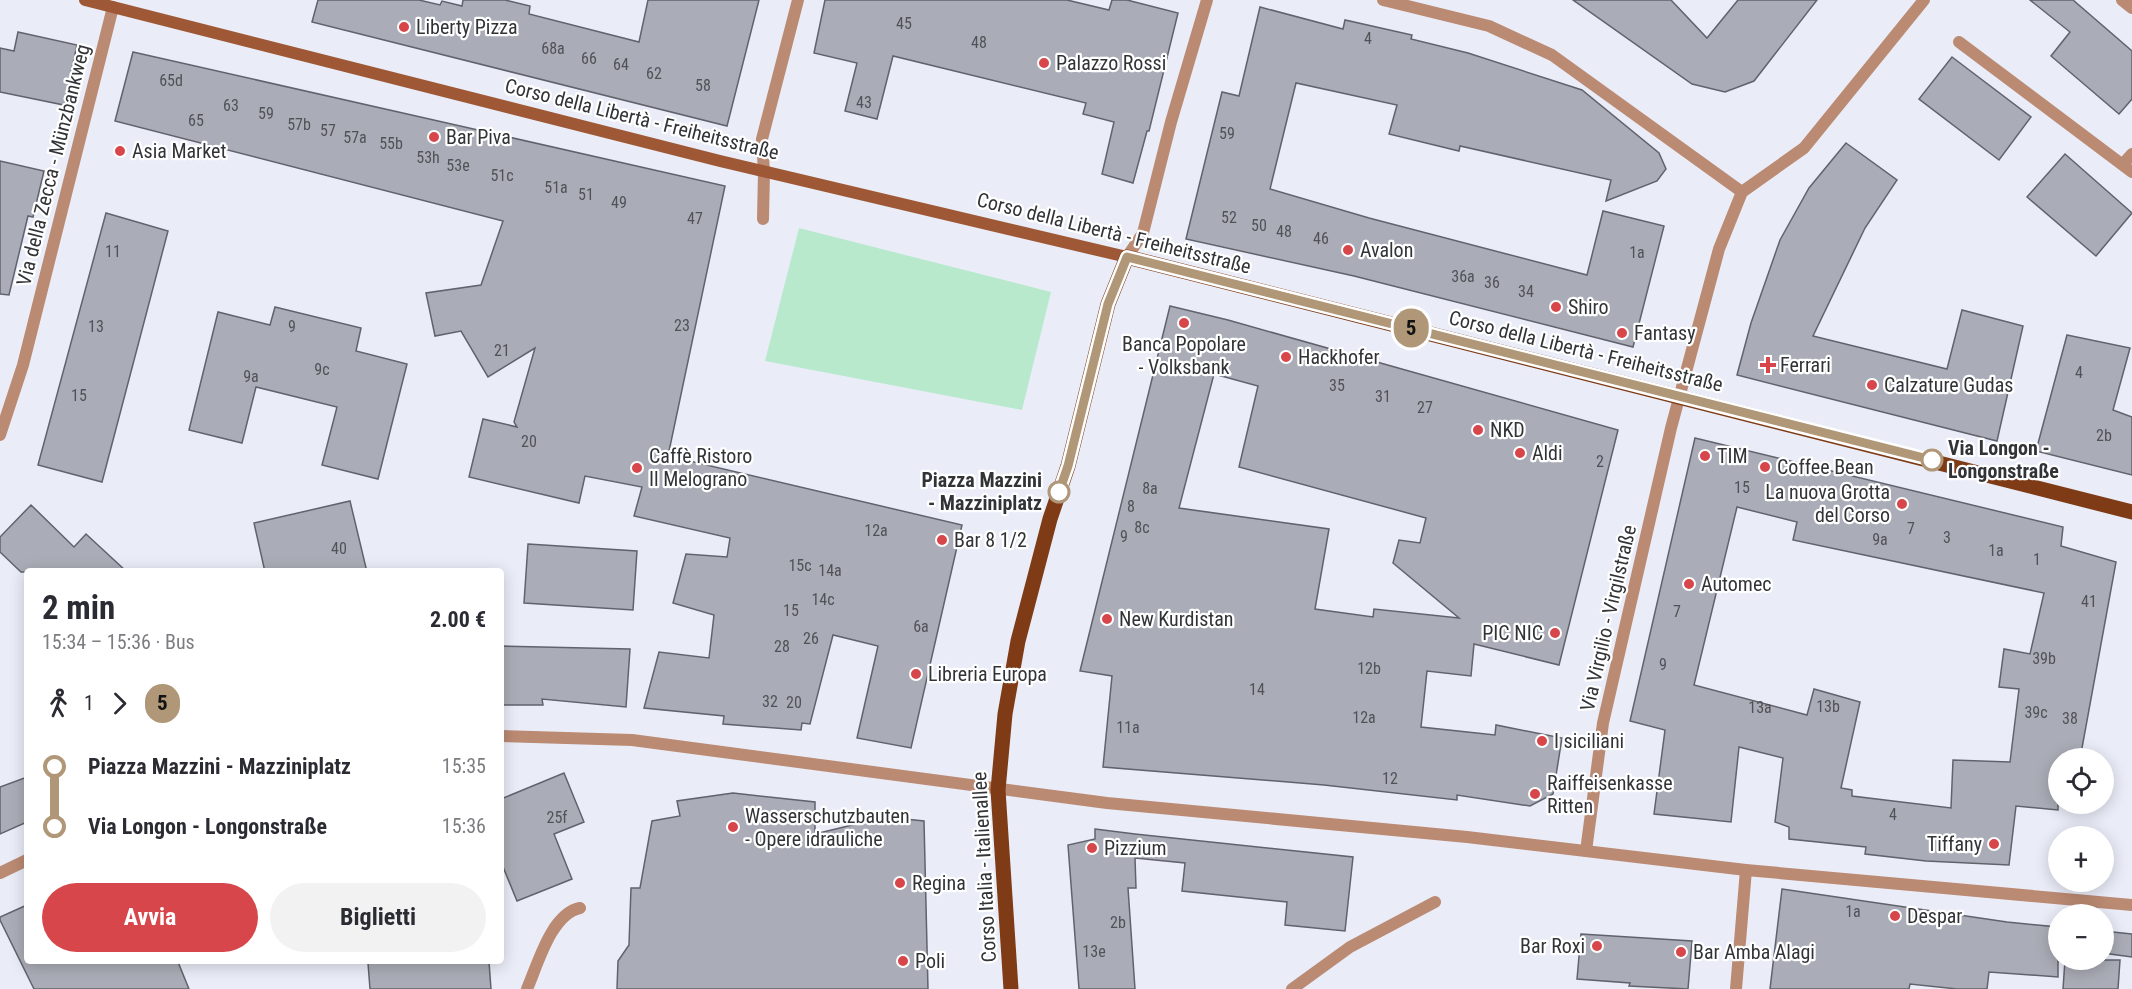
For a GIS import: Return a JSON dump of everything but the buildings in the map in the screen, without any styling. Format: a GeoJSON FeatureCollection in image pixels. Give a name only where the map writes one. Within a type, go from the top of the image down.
{"type":"FeatureCollection","features":[{"type":"Feature","properties":{"kind":"main road","name":"Corso della Libertà - Freiheitsstraße"},"geometry":{"type":"LineString","coordinates":[[85,0],[764,172],[1127,257],[2132,512]]}},
{"type":"Feature","properties":{"kind":"main road","name":"Corso Italia - Italienallee"},"geometry":{"type":"LineString","coordinates":[[1011,989],[998,790],[1005,714],[1018,641],[1050,519],[1068,466],[1108,304],[1127,257]]}},
{"type":"Feature","properties":{"kind":"street"},"geometry":{"type":"LineString","coordinates":[[763,219],[762,139],[798,0]]}},
{"type":"Feature","properties":{"kind":"street"},"geometry":{"type":"LineString","coordinates":[[1127,257],[1143,233],[1171,122],[1207,0]]}},
{"type":"Feature","properties":{"kind":"street"},"geometry":{"type":"LineString","coordinates":[[1383,0],[1489,26],[1552,55],[1742,192],[1804,148],[1924,0]]}},
{"type":"Feature","properties":{"kind":"street"},"geometry":{"type":"LineString","coordinates":[[2122,0],[2132,8]]}},
{"type":"Feature","properties":{"kind":"street","name":"Via della Zecca - Münzbankweg"},"geometry":{"type":"LineString","coordinates":[[0,435],[22,364],[113,7]]}},
{"type":"Feature","properties":{"kind":"street"},"geometry":{"type":"LineString","coordinates":[[1959,42],[2128,168],[2132,154]]}},
{"type":"Feature","properties":{"kind":"street","name":"Via Virgilio - Virgilstraße"},"geometry":{"type":"LineString","coordinates":[[1586,851],[1604,723],[1664,460],[1719,249],[1742,192]]}},
{"type":"Feature","properties":{"kind":"street"},"geometry":{"type":"LineString","coordinates":[[504,736],[632,740],[1107,803],[1467,837],[1746,870],[2132,905]]}},
{"type":"Feature","properties":{"kind":"street"},"geometry":{"type":"LineString","coordinates":[[0,873],[24,861]]}},
{"type":"Feature","properties":{"kind":"street"},"geometry":{"type":"LineString","coordinates":[[1736,989],[1746,870]]}},
{"type":"Feature","properties":{"kind":"street"},"geometry":{"type":"LineString","coordinates":[[1292,989],[1350,947],[1435,902]]}},
{"type":"Feature","properties":{"kind":"street"},"geometry":{"type":"LineString","coordinates":[[526,989],[555,926],[572,910],[580,908]]}},
{"type":"Feature","properties":{"kind":"green space"},"geometry":{"type":"Polygon","coordinates":[[[799,228],[1051,292],[1022,410],[765,361],[799,228]]]}},
{"type":"Feature","properties":{"kind":"bus line","name":"5"},"geometry":{"type":"LineString","coordinates":[[1059,492],[1068,466],[1108,304],[1127,257],[1932,460]]}},
{"type":"Feature","properties":{"kind":"place","name":"Liberty Pizza"},"geometry":{"type":"Point","coordinates":[404,27]}},
{"type":"Feature","properties":{"kind":"place","name":"Palazzo Rossi"},"geometry":{"type":"Point","coordinates":[1044,63]}},
{"type":"Feature","properties":{"kind":"place","name":"Bar Piva"},"geometry":{"type":"Point","coordinates":[434,137]}},
{"type":"Feature","properties":{"kind":"place","name":"Asia Market"},"geometry":{"type":"Point","coordinates":[120,151]}},
{"type":"Feature","properties":{"kind":"place","name":"Avalon"},"geometry":{"type":"Point","coordinates":[1348,250]}},
{"type":"Feature","properties":{"kind":"place","name":"Shiro"},"geometry":{"type":"Point","coordinates":[1556,307]}},
{"type":"Feature","properties":{"kind":"place","name":"Banca Popolare - Volksbank"},"geometry":{"type":"Point","coordinates":[1184,323]}},
{"type":"Feature","properties":{"kind":"place","name":"Fantasy"},"geometry":{"type":"Point","coordinates":[1622,333]}},
{"type":"Feature","properties":{"kind":"place","name":"Hackhofer"},"geometry":{"type":"Point","coordinates":[1286,357]}},
{"type":"Feature","properties":{"kind":"place","name":"Ferrari"},"geometry":{"type":"Point","coordinates":[1768,365]}},
{"type":"Feature","properties":{"kind":"place","name":"Calzature Gudas"},"geometry":{"type":"Point","coordinates":[1872,385]}},
{"type":"Feature","properties":{"kind":"place","name":"NKD"},"geometry":{"type":"Point","coordinates":[1478,430]}},
{"type":"Feature","properties":{"kind":"place","name":"Aldi"},"geometry":{"type":"Point","coordinates":[1520,453]}},
{"type":"Feature","properties":{"kind":"place","name":"TIM"},"geometry":{"type":"Point","coordinates":[1705,456]}},
{"type":"Feature","properties":{"kind":"place","name":"Via Longon - Longonstraße"},"geometry":{"type":"Point","coordinates":[1932,460]}},
{"type":"Feature","properties":{"kind":"place","name":"Coffee Bean"},"geometry":{"type":"Point","coordinates":[1765,467]}},
{"type":"Feature","properties":{"kind":"place","name":"Caffè Ristoro Il Melograno"},"geometry":{"type":"Point","coordinates":[637,468]}},
{"type":"Feature","properties":{"kind":"place","name":"Piazza Mazzini - Mazziniplatz"},"geometry":{"type":"Point","coordinates":[1059,492]}},
{"type":"Feature","properties":{"kind":"place","name":"La nuova Grotta del Corso"},"geometry":{"type":"Point","coordinates":[1902,504]}},
{"type":"Feature","properties":{"kind":"place","name":"Bar 8 1/2"},"geometry":{"type":"Point","coordinates":[942,540]}},
{"type":"Feature","properties":{"kind":"place","name":"Automec"},"geometry":{"type":"Point","coordinates":[1689,584]}},
{"type":"Feature","properties":{"kind":"place","name":"New Kurdistan"},"geometry":{"type":"Point","coordinates":[1107,619]}},
{"type":"Feature","properties":{"kind":"place","name":"PIC NIC"},"geometry":{"type":"Point","coordinates":[1555,633]}},
{"type":"Feature","properties":{"kind":"place","name":"Libreria Europa"},"geometry":{"type":"Point","coordinates":[916,674]}},
{"type":"Feature","properties":{"kind":"place","name":"I siciliani"},"geometry":{"type":"Point","coordinates":[1542,741]}},
{"type":"Feature","properties":{"kind":"place","name":"Raiffeisenkasse Ritten"},"geometry":{"type":"Point","coordinates":[1535,794]}},
{"type":"Feature","properties":{"kind":"place","name":"Wasserschutzbauten - Opere idrauliche"},"geometry":{"type":"Point","coordinates":[733,827]}},
{"type":"Feature","properties":{"kind":"place","name":"Tiffany"},"geometry":{"type":"Point","coordinates":[1994,844]}},
{"type":"Feature","properties":{"kind":"place","name":"Pizzium"},"geometry":{"type":"Point","coordinates":[1092,848]}},
{"type":"Feature","properties":{"kind":"place","name":"Regina"},"geometry":{"type":"Point","coordinates":[900,883]}},
{"type":"Feature","properties":{"kind":"place","name":"Despar"},"geometry":{"type":"Point","coordinates":[1895,916]}},
{"type":"Feature","properties":{"kind":"place","name":"Bar Roxi"},"geometry":{"type":"Point","coordinates":[1597,946]}},
{"type":"Feature","properties":{"kind":"place","name":"Bar Amba Alagi"},"geometry":{"type":"Point","coordinates":[1681,952]}},
{"type":"Feature","properties":{"kind":"place","name":"Poli"},"geometry":{"type":"Point","coordinates":[903,961]}}]}
